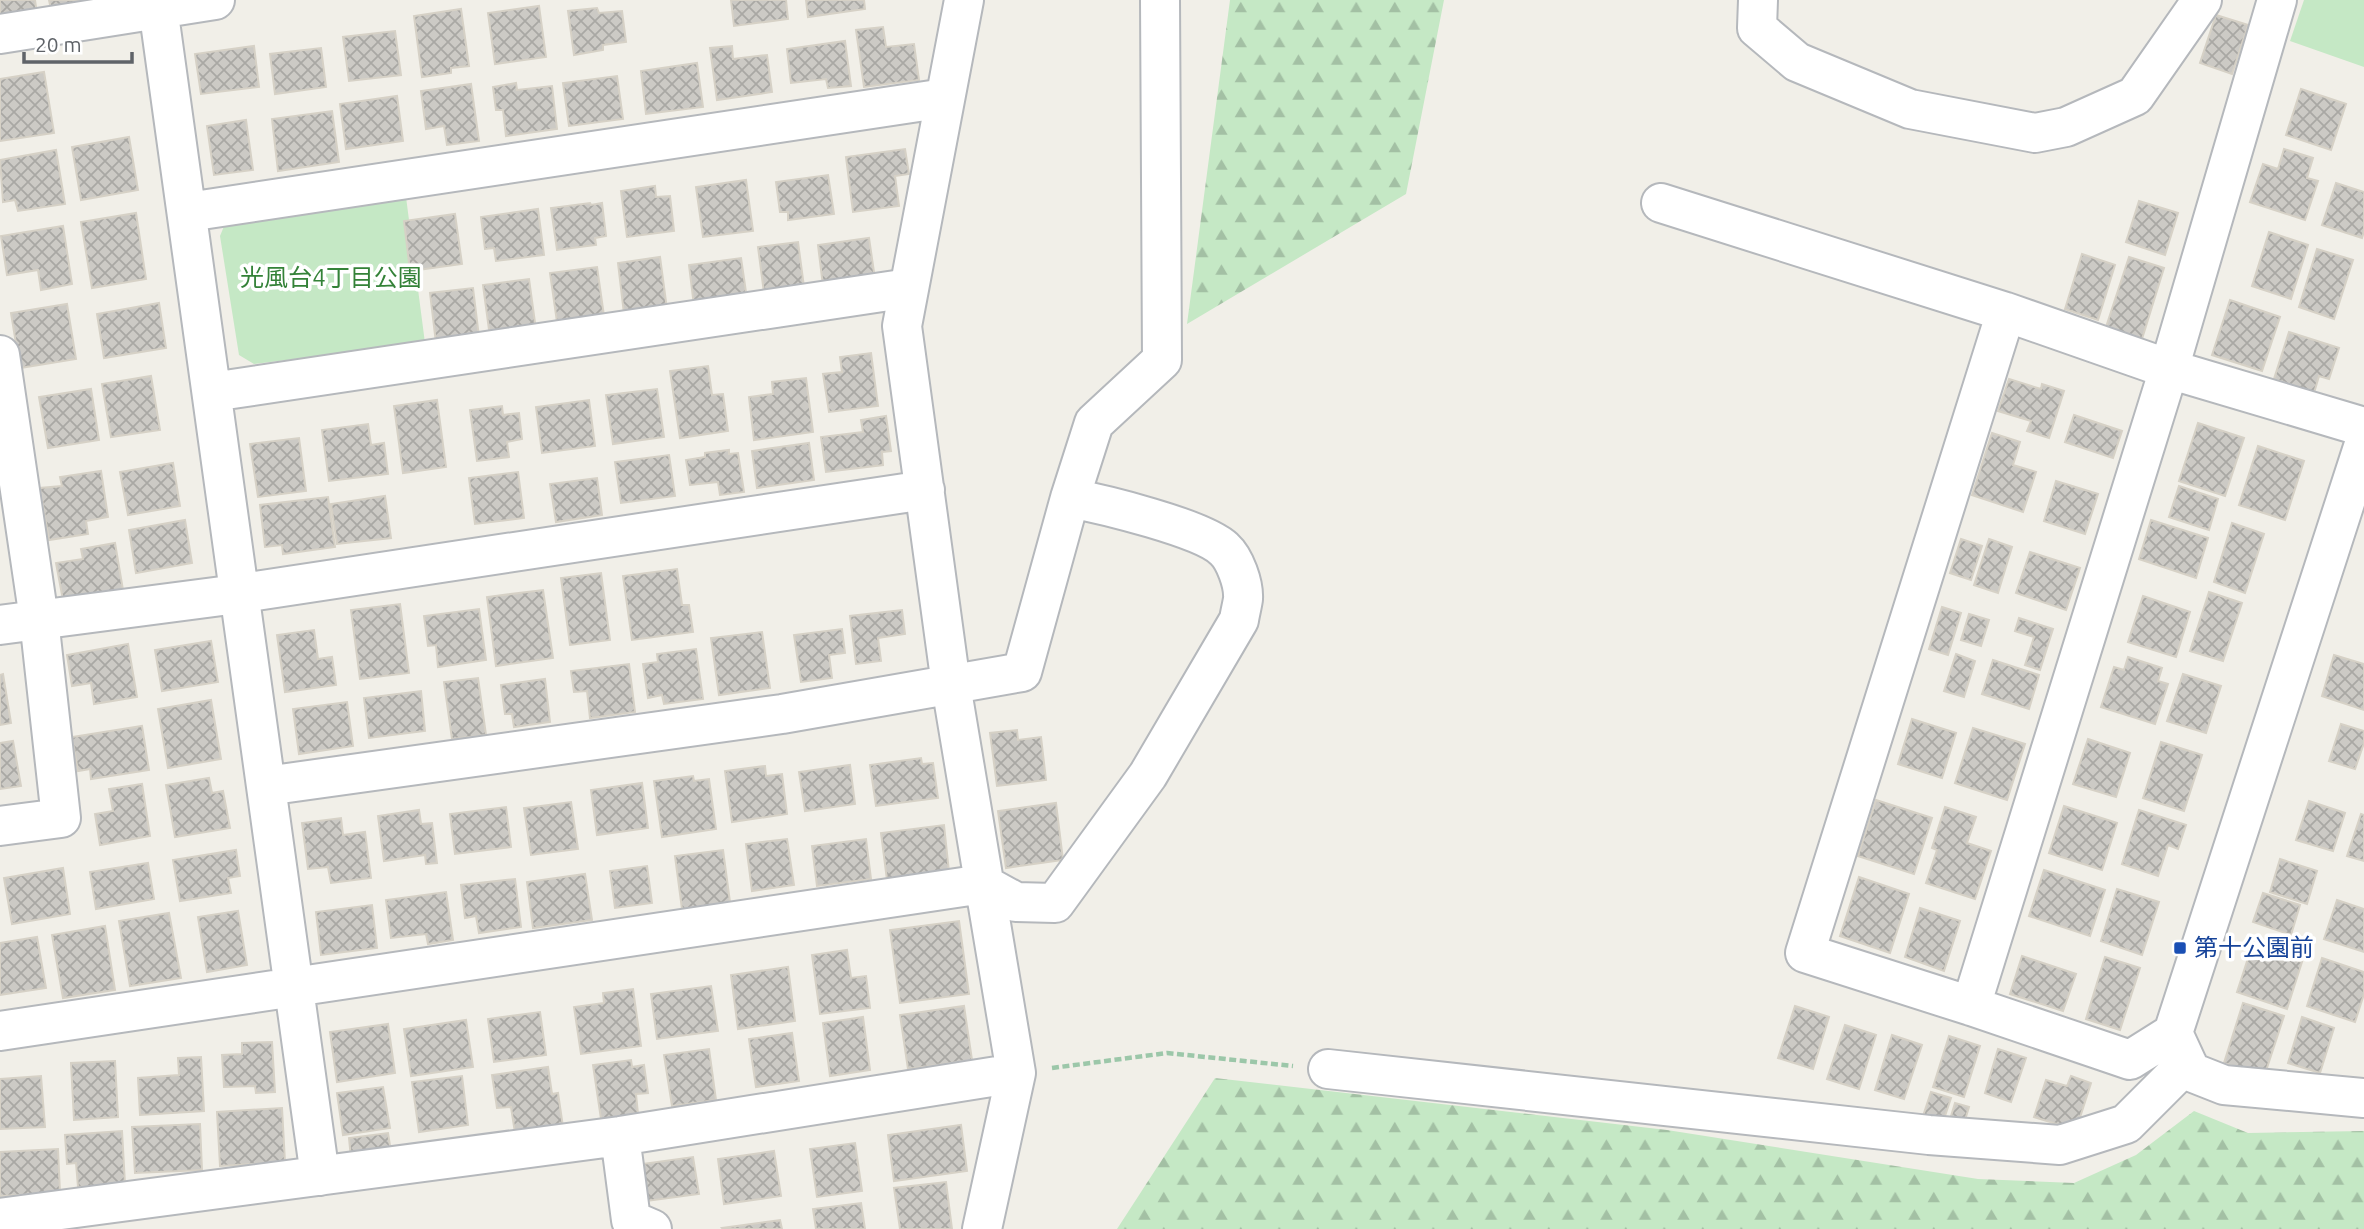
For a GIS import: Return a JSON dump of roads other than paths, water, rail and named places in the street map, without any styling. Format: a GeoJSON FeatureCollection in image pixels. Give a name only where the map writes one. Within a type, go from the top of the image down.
{"type":"FeatureCollection","features":[{"type":"Feature","properties":{"kind":"street"},"geometry":{"type":"LineString","coordinates":[[0,34],[158,4],[215,0]]}},
{"type":"Feature","properties":{"kind":"street"},"geometry":{"type":"LineString","coordinates":[[964,0],[902,326],[951,685],[1016,1073],[982,1229]]}},
{"type":"Feature","properties":{"kind":"street"},"geometry":{"type":"LineString","coordinates":[[266,786],[782,714],[1023,672],[1070,498],[1094,423],[1162,360],[1160,0]]}},
{"type":"Feature","properties":{"kind":"street"},"geometry":{"type":"LineString","coordinates":[[1758,0],[1757,28],[1797,62],[1910,109],[2035,134],[2066,127],[2135,96],[2202,0]]}},
{"type":"Feature","properties":{"kind":"street"},"geometry":{"type":"LineString","coordinates":[[1971,1006],[2169,369],[2277,0]]}},
{"type":"Feature","properties":{"kind":"street"},"geometry":{"type":"LineString","coordinates":[[158,4],[320,1176]]}},
{"type":"Feature","properties":{"kind":"street"},"geometry":{"type":"LineString","coordinates":[[187,212],[945,98]]}},
{"type":"Feature","properties":{"kind":"street"},"geometry":{"type":"LineString","coordinates":[[1661,203],[2006,312],[2169,369],[2364,427]]}},
{"type":"Feature","properties":{"kind":"street"},"geometry":{"type":"LineString","coordinates":[[212,392],[909,288]]}},
{"type":"Feature","properties":{"kind":"street"},"geometry":{"type":"LineString","coordinates":[[2006,312],[1805,953],[2130,1060],[2180,1048]]}},
{"type":"Feature","properties":{"kind":"street"},"geometry":{"type":"LineString","coordinates":[[0,355],[5,427],[39,619],[61,818],[0,826]]}},
{"type":"Feature","properties":{"kind":"street"},"geometry":{"type":"LineString","coordinates":[[1328,1069],[1929,1135],[2060,1145],[2126,1124],[2180,1048],[2364,444]]}},
{"type":"Feature","properties":{"kind":"street"},"geometry":{"type":"LineString","coordinates":[[0,625],[240,593],[925,490]]}},
{"type":"Feature","properties":{"kind":"street"},"geometry":{"type":"LineString","coordinates":[[0,1031],[983,884],[1016,902],[1055,904],[1148,775],[1239,620],[1243,596],[1236,567],[1224,549],[1202,535],[1100,504],[1070,498]]}},
{"type":"Feature","properties":{"kind":"street"},"geometry":{"type":"LineString","coordinates":[[2180,1048],[2191,1072],[2224,1085],[2364,1098]]}},
{"type":"Feature","properties":{"kind":"street"},"geometry":{"type":"LineString","coordinates":[[0,1218],[620,1136],[1016,1073]]}},
{"type":"Feature","properties":{"kind":"street"},"geometry":{"type":"LineString","coordinates":[[620,1136],[631,1220],[652,1229]]}},
{"type":"Feature","properties":{"kind":"place","name":"第十公園前"},"geometry":{"type":"Point","coordinates":[2180,948]}},
{"type":"Feature","properties":{"kind":"park label","name":"光風台4丁目公園"},"geometry":{"type":"Point","coordinates":[331,278]}}]}
